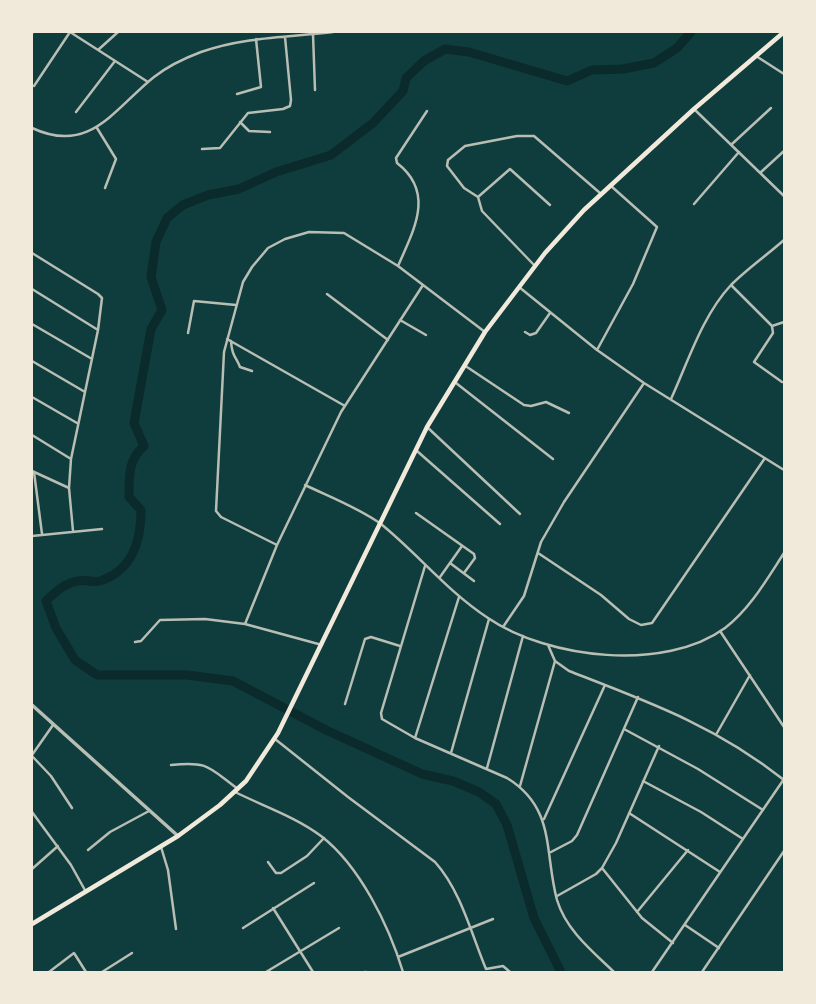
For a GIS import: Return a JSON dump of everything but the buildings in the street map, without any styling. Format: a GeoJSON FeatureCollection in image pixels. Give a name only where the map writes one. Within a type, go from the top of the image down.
{"type":"FeatureCollection","features":[{"type":"Feature","properties":{"kind":"main road"},"geometry":{"type":"LineString","coordinates":[[32,924],[177,836],[236,791],[256,768],[281,728],[414,449],[485,332],[561,233],[694,109],[784,32]]}},
{"type":"Feature","properties":{"kind":"street"},"geometry":{"type":"LineString","coordinates":[[34,86],[70,32],[148,82]]}},
{"type":"Feature","properties":{"kind":"street"},"geometry":{"type":"LineString","coordinates":[[98,50],[118,32]]}},
{"type":"Feature","properties":{"kind":"street"},"geometry":{"type":"LineString","coordinates":[[272,32],[273,38]]}},
{"type":"Feature","properties":{"kind":"street"},"geometry":{"type":"LineString","coordinates":[[32,128],[52,135],[67,136],[97,128],[148,82],[179,61],[199,52],[256,39],[333,32]]}},
{"type":"Feature","properties":{"kind":"street"},"geometry":{"type":"LineString","coordinates":[[313,34],[314,90]]}},
{"type":"Feature","properties":{"kind":"street"},"geometry":{"type":"LineString","coordinates":[[202,149],[220,148],[248,113],[290,106],[285,37]]}},
{"type":"Feature","properties":{"kind":"street"},"geometry":{"type":"LineString","coordinates":[[237,94],[261,87],[256,39]]}},
{"type":"Feature","properties":{"kind":"street"},"geometry":{"type":"LineString","coordinates":[[756,56],[785,74]]}},
{"type":"Feature","properties":{"kind":"street"},"geometry":{"type":"LineString","coordinates":[[76,112],[115,61]]}},
{"type":"Feature","properties":{"kind":"street"},"geometry":{"type":"LineString","coordinates":[[732,144],[771,108]]}},
{"type":"Feature","properties":{"kind":"street"},"geometry":{"type":"LineString","coordinates":[[694,109],[785,196]]}},
{"type":"Feature","properties":{"kind":"street"},"geometry":{"type":"LineString","coordinates":[[398,266],[418,221],[419,208],[414,185],[396,158],[427,111]]}},
{"type":"Feature","properties":{"kind":"street"},"geometry":{"type":"LineString","coordinates":[[240,122],[249,131],[270,132]]}},
{"type":"Feature","properties":{"kind":"street"},"geometry":{"type":"LineString","coordinates":[[97,128],[116,159],[105,188]]}},
{"type":"Feature","properties":{"kind":"street"},"geometry":{"type":"LineString","coordinates":[[534,265],[482,211],[478,197],[464,188],[447,166],[448,160],[462,147],[517,136],[538,137],[601,194]]}},
{"type":"Feature","properties":{"kind":"street"},"geometry":{"type":"LineString","coordinates":[[761,173],[785,151]]}},
{"type":"Feature","properties":{"kind":"street"},"geometry":{"type":"LineString","coordinates":[[694,204],[739,152]]}},
{"type":"Feature","properties":{"kind":"street"},"geometry":{"type":"LineString","coordinates":[[478,197],[510,169],[550,205]]}},
{"type":"Feature","properties":{"kind":"street"},"geometry":{"type":"LineString","coordinates":[[597,351],[633,284],[656,230],[656,225],[642,216],[610,186]]}},
{"type":"Feature","properties":{"kind":"street"},"geometry":{"type":"LineString","coordinates":[[277,545],[221,517],[216,511],[223,366],[236,305],[246,275],[261,255],[277,243],[295,236],[317,232],[344,233],[398,266],[485,332]]}},
{"type":"Feature","properties":{"kind":"street"},"geometry":{"type":"LineString","coordinates":[[671,400],[708,318],[732,285],[785,240]]}},
{"type":"Feature","properties":{"kind":"street"},"geometry":{"type":"LineString","coordinates":[[32,253],[101,295],[98,330],[71,459],[69,488],[73,531]]}},
{"type":"Feature","properties":{"kind":"street"},"geometry":{"type":"LineString","coordinates":[[245,624],[277,545],[345,406],[423,285]]}},
{"type":"Feature","properties":{"kind":"street"},"geometry":{"type":"LineString","coordinates":[[732,285],[772,326],[773,333],[754,362],[782,382]]}},
{"type":"Feature","properties":{"kind":"street"},"geometry":{"type":"LineString","coordinates":[[519,287],[597,351],[785,470]]}},
{"type":"Feature","properties":{"kind":"street"},"geometry":{"type":"LineString","coordinates":[[32,289],[98,330]]}},
{"type":"Feature","properties":{"kind":"street"},"geometry":{"type":"LineString","coordinates":[[327,294],[388,340]]}},
{"type":"Feature","properties":{"kind":"street"},"geometry":{"type":"LineString","coordinates":[[188,333],[194,301],[236,305]]}},
{"type":"Feature","properties":{"kind":"street"},"geometry":{"type":"LineString","coordinates":[[525,332],[530,335],[536,333],[550,313]]}},
{"type":"Feature","properties":{"kind":"street"},"geometry":{"type":"LineString","coordinates":[[400,320],[426,335]]}},
{"type":"Feature","properties":{"kind":"street"},"geometry":{"type":"LineString","coordinates":[[772,326],[785,322]]}},
{"type":"Feature","properties":{"kind":"street"},"geometry":{"type":"LineString","coordinates":[[32,324],[92,359]]}},
{"type":"Feature","properties":{"kind":"street"},"geometry":{"type":"LineString","coordinates":[[229,340],[232,355],[240,367],[252,372]]}},
{"type":"Feature","properties":{"kind":"street"},"geometry":{"type":"LineString","coordinates":[[229,340],[345,406]]}},
{"type":"Feature","properties":{"kind":"street"},"geometry":{"type":"LineString","coordinates":[[32,361],[85,392]]}},
{"type":"Feature","properties":{"kind":"street"},"geometry":{"type":"LineString","coordinates":[[464,365],[524,405],[546,402],[569,413]]}},
{"type":"Feature","properties":{"kind":"street"},"geometry":{"type":"LineString","coordinates":[[453,381],[554,459]]}},
{"type":"Feature","properties":{"kind":"street"},"geometry":{"type":"LineString","coordinates":[[503,627],[524,596],[541,541],[644,383]]}},
{"type":"Feature","properties":{"kind":"street"},"geometry":{"type":"LineString","coordinates":[[32,397],[79,424]]}},
{"type":"Feature","properties":{"kind":"street"},"geometry":{"type":"LineString","coordinates":[[426,427],[520,514]]}},
{"type":"Feature","properties":{"kind":"street"},"geometry":{"type":"LineString","coordinates":[[32,435],[71,459]]}},
{"type":"Feature","properties":{"kind":"street"},"geometry":{"type":"LineString","coordinates":[[414,449],[500,524]]}},
{"type":"Feature","properties":{"kind":"street"},"geometry":{"type":"LineString","coordinates":[[538,553],[601,595],[629,619],[647,625],[652,622],[765,458]]}},
{"type":"Feature","properties":{"kind":"street"},"geometry":{"type":"LineString","coordinates":[[33,472],[69,488]]}},
{"type":"Feature","properties":{"kind":"street"},"geometry":{"type":"LineString","coordinates":[[33,472],[42,534]]}},
{"type":"Feature","properties":{"kind":"street"},"geometry":{"type":"LineString","coordinates":[[305,485],[379,523],[459,596],[489,619],[548,645],[592,652],[638,655],[686,648],[720,631],[740,614],[785,553]]}},
{"type":"Feature","properties":{"kind":"street"},"geometry":{"type":"LineString","coordinates":[[416,513],[474,554],[475,558],[464,573]]}},
{"type":"Feature","properties":{"kind":"street"},"geometry":{"type":"LineString","coordinates":[[32,536],[102,529]]}},
{"type":"Feature","properties":{"kind":"street"},"geometry":{"type":"LineString","coordinates":[[439,578],[463,546]]}},
{"type":"Feature","properties":{"kind":"street"},"geometry":{"type":"LineString","coordinates":[[450,563],[474,581]]}},
{"type":"Feature","properties":{"kind":"street"},"geometry":{"type":"LineString","coordinates":[[425,565],[381,716],[388,724],[415,738],[487,768],[520,786],[533,801],[543,820],[557,896],[573,930],[614,972]]}},
{"type":"Feature","properties":{"kind":"street"},"geometry":{"type":"LineString","coordinates":[[415,738],[459,596]]}},
{"type":"Feature","properties":{"kind":"street"},"geometry":{"type":"LineString","coordinates":[[135,642],[141,641],[160,620],[205,619],[245,624],[321,645]]}},
{"type":"Feature","properties":{"kind":"street"},"geometry":{"type":"LineString","coordinates":[[451,754],[489,619]]}},
{"type":"Feature","properties":{"kind":"street"},"geometry":{"type":"LineString","coordinates":[[720,631],[785,727]]}},
{"type":"Feature","properties":{"kind":"street"},"geometry":{"type":"LineString","coordinates":[[487,768],[523,636]]}},
{"type":"Feature","properties":{"kind":"street"},"geometry":{"type":"LineString","coordinates":[[345,704],[365,639],[371,637],[400,646]]}},
{"type":"Feature","properties":{"kind":"street"},"geometry":{"type":"LineString","coordinates":[[548,645],[555,661],[569,671],[666,708],[717,733],[784,780],[652,972]]}},
{"type":"Feature","properties":{"kind":"street"},"geometry":{"type":"LineString","coordinates":[[520,786],[555,661]]}},
{"type":"Feature","properties":{"kind":"street"},"geometry":{"type":"LineString","coordinates":[[717,733],[750,675]]}},
{"type":"Feature","properties":{"kind":"street"},"geometry":{"type":"LineString","coordinates":[[543,820],[605,685]]}},
{"type":"Feature","properties":{"kind":"street"},"geometry":{"type":"LineString","coordinates":[[550,852],[578,835],[638,697]]}},
{"type":"Feature","properties":{"kind":"street"},"geometry":{"type":"LineString","coordinates":[[32,705],[177,836]]}},
{"type":"Feature","properties":{"kind":"street"},"geometry":{"type":"LineString","coordinates":[[32,713],[36,710]]}},
{"type":"Feature","properties":{"kind":"street"},"geometry":{"type":"LineString","coordinates":[[53,726],[32,755],[51,776],[72,808]]}},
{"type":"Feature","properties":{"kind":"street"},"geometry":{"type":"LineString","coordinates":[[624,729],[659,746],[763,810]]}},
{"type":"Feature","properties":{"kind":"street"},"geometry":{"type":"LineString","coordinates":[[275,739],[435,862],[447,875],[486,969],[503,966],[510,972]]}},
{"type":"Feature","properties":{"kind":"street"},"geometry":{"type":"LineString","coordinates":[[557,896],[602,868],[659,746]]}},
{"type":"Feature","properties":{"kind":"street"},"geometry":{"type":"LineString","coordinates":[[170,765],[197,762],[204,764],[236,791],[298,821],[324,838],[344,857],[364,884],[403,972]]}},
{"type":"Feature","properties":{"kind":"street"},"geometry":{"type":"LineString","coordinates":[[643,781],[701,812],[743,840]]}},
{"type":"Feature","properties":{"kind":"street"},"geometry":{"type":"LineString","coordinates":[[88,850],[114,829],[149,811]]}},
{"type":"Feature","properties":{"kind":"street"},"geometry":{"type":"LineString","coordinates":[[32,812],[71,865],[86,891]]}},
{"type":"Feature","properties":{"kind":"street"},"geometry":{"type":"LineString","coordinates":[[629,813],[721,872]]}},
{"type":"Feature","properties":{"kind":"street"},"geometry":{"type":"LineString","coordinates":[[268,862],[276,873],[281,873],[306,856],[324,838]]}},
{"type":"Feature","properties":{"kind":"street"},"geometry":{"type":"LineString","coordinates":[[32,869],[58,846]]}},
{"type":"Feature","properties":{"kind":"street"},"geometry":{"type":"LineString","coordinates":[[161,847],[176,929]]}},
{"type":"Feature","properties":{"kind":"street"},"geometry":{"type":"LineString","coordinates":[[637,912],[688,850]]}},
{"type":"Feature","properties":{"kind":"street"},"geometry":{"type":"LineString","coordinates":[[702,972],[785,851]]}},
{"type":"Feature","properties":{"kind":"street"},"geometry":{"type":"LineString","coordinates":[[602,868],[652,928],[673,943]]}},
{"type":"Feature","properties":{"kind":"street"},"geometry":{"type":"LineString","coordinates":[[243,928],[314,883]]}},
{"type":"Feature","properties":{"kind":"street"},"geometry":{"type":"LineString","coordinates":[[273,908],[313,972]]}},
{"type":"Feature","properties":{"kind":"street"},"geometry":{"type":"LineString","coordinates":[[398,957],[493,919]]}},
{"type":"Feature","properties":{"kind":"street"},"geometry":{"type":"LineString","coordinates":[[685,925],[719,948]]}},
{"type":"Feature","properties":{"kind":"street"},"geometry":{"type":"LineString","coordinates":[[266,972],[340,928]]}},
{"type":"Feature","properties":{"kind":"street"},"geometry":{"type":"LineString","coordinates":[[49,972],[74,953],[86,972]]}},
{"type":"Feature","properties":{"kind":"street"},"geometry":{"type":"LineString","coordinates":[[102,972],[132,953]]}},
{"type":"Feature","properties":{"kind":"waterway"},"geometry":{"type":"LineString","coordinates":[[561,972],[534,918],[507,825],[496,804],[479,792],[453,781],[422,774],[326,730],[233,681],[187,675],[97,675],[75,660],[56,628],[46,601],[69,584],[97,581],[111,576],[127,562],[137,543],[141,510],[129,497],[130,476],[132,463],[144,446],[134,423],[151,329],[162,310],[151,277],[156,242],[167,218],[183,205],[208,195],[239,189],[276,172],[331,155],[373,123],[403,91],[406,78],[424,61],[445,49],[469,52],[567,81],[592,70],[623,69],[654,63],[677,48],[691,32]]}}]}
